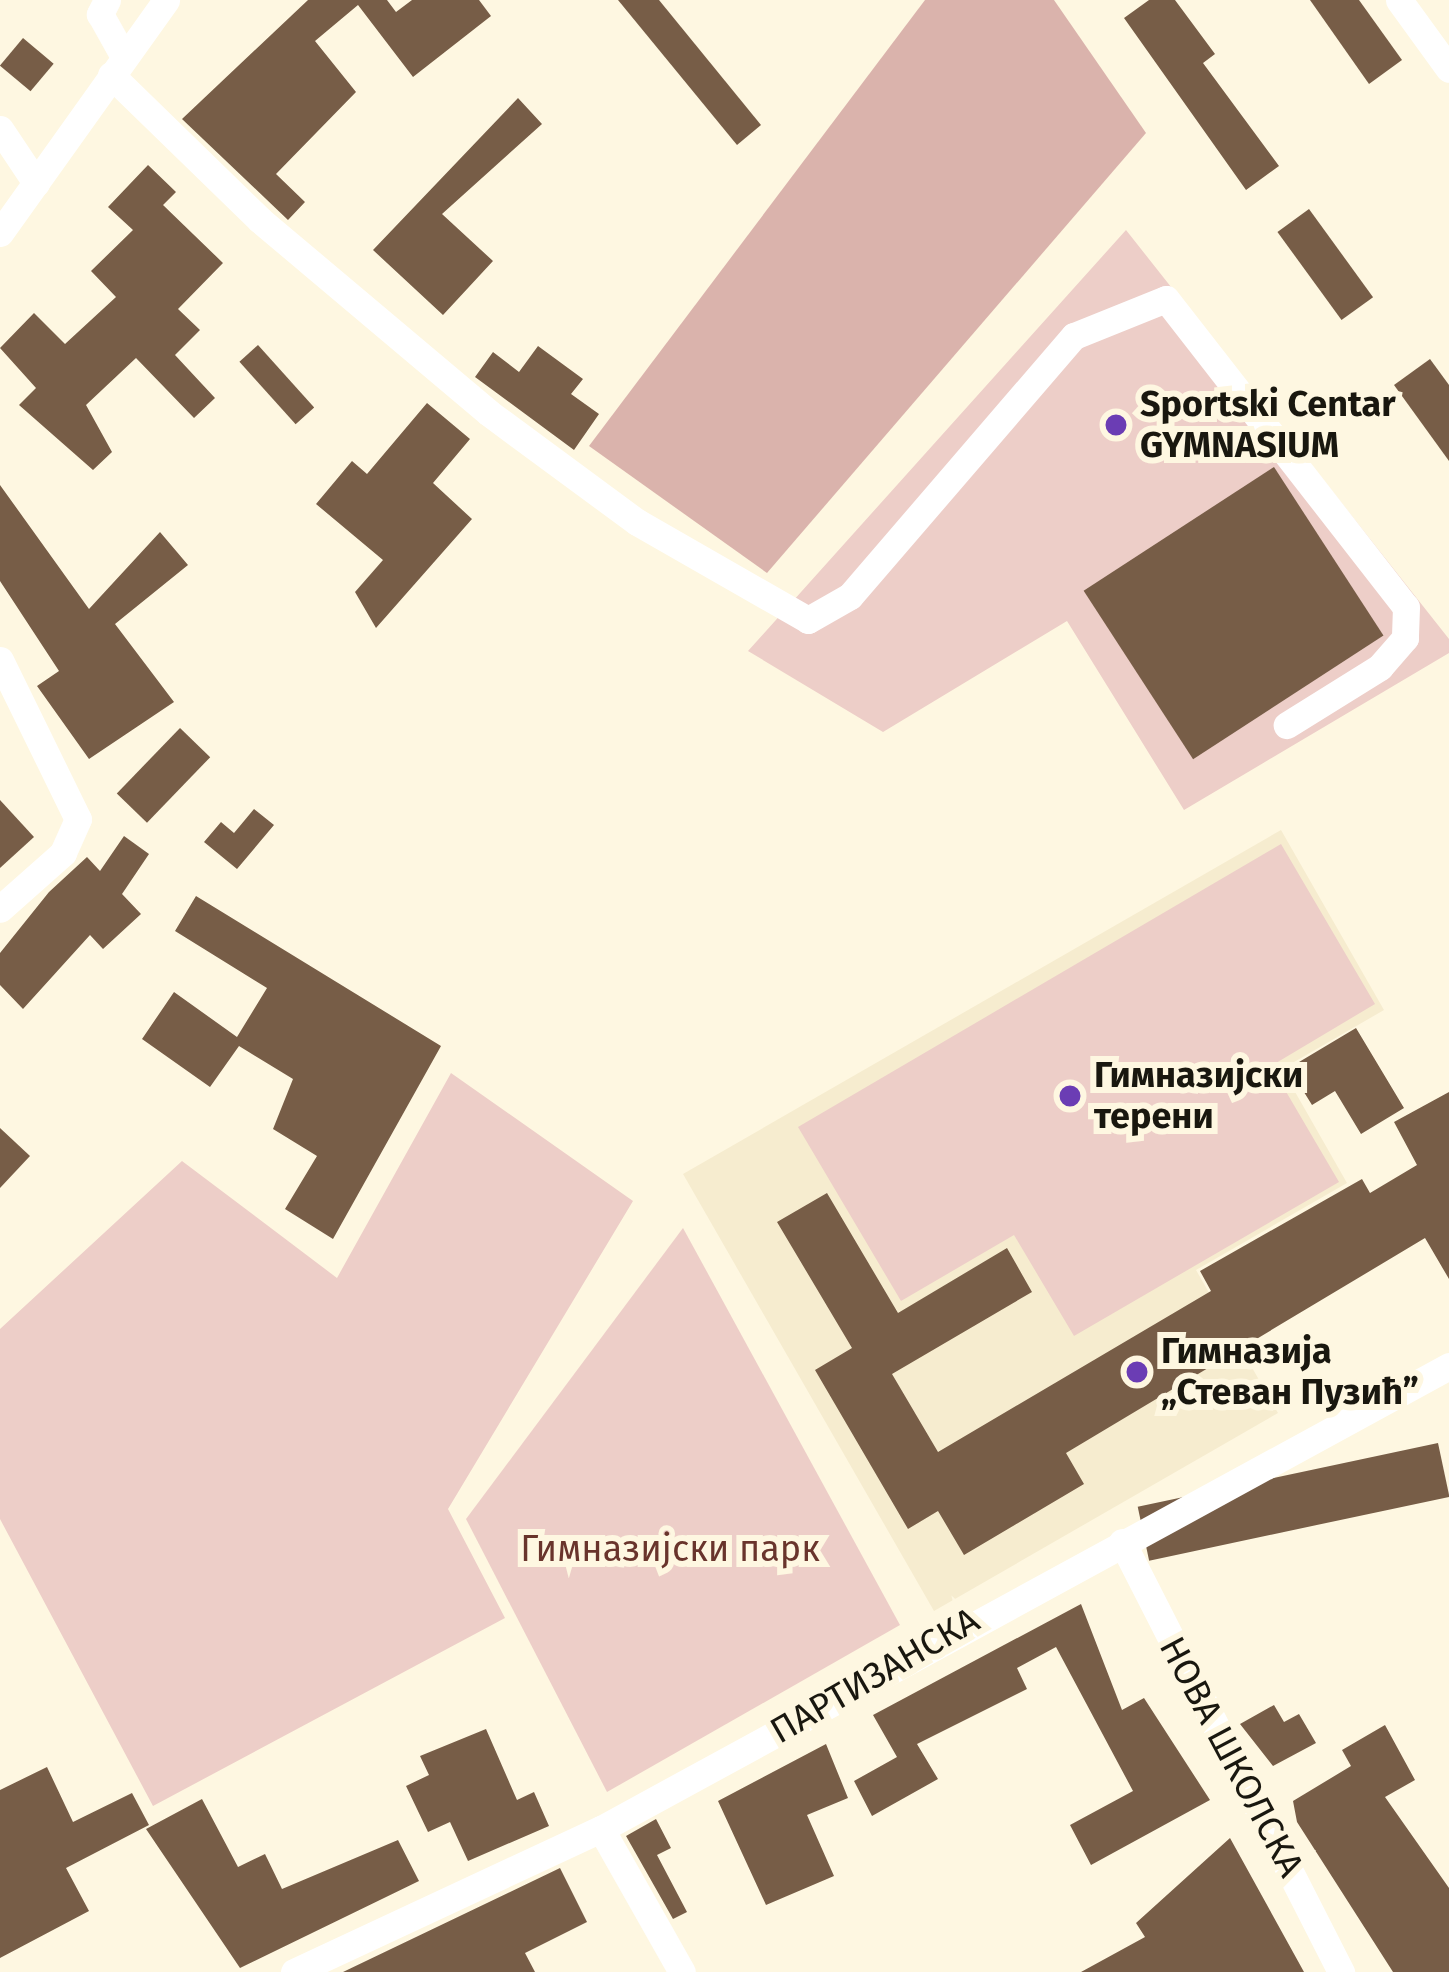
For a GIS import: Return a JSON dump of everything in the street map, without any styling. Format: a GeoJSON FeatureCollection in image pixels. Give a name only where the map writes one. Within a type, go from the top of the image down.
{"type":"FeatureCollection","features":[{"type":"Feature","properties":{"kind":"street"},"geometry":{"type":"LineString","coordinates":[[106,0],[100,14],[118,66],[322,276],[489,413],[637,522],[808,620],[850,596],[1074,336],[1166,299],[1406,607],[1405,638],[1380,667],[1287,724]]}},
{"type":"Feature","properties":{"kind":"street"},"geometry":{"type":"LineString","coordinates":[[0,233],[166,0]]}},
{"type":"Feature","properties":{"kind":"street"},"geometry":{"type":"LineString","coordinates":[[1399,0],[1449,69]]}},
{"type":"Feature","properties":{"kind":"street"},"geometry":{"type":"LineString","coordinates":[[0,130],[36,183]]}},
{"type":"Feature","properties":{"kind":"street"},"geometry":{"type":"LineString","coordinates":[[0,660],[78,819],[63,854],[0,909]]}},
{"type":"Feature","properties":{"kind":"street","name":"ПАРТИЗАНСКА"},"geometry":{"type":"LineString","coordinates":[[295,1972],[602,1829],[1449,1366]]}},
{"type":"Feature","properties":{"kind":"street","name":"НОВА ШКОЛСКА"},"geometry":{"type":"LineString","coordinates":[[1122,1542],[1341,1972]]}},
{"type":"Feature","properties":{"kind":"street"},"geometry":{"type":"LineString","coordinates":[[602,1829],[682,1972]]}},
{"type":"Feature","properties":{"kind":"shaded area"},"geometry":{"type":"Polygon","coordinates":[[[925,0],[1054,0],[1146,133],[767,573],[589,446],[925,0]]]}},
{"type":"Feature","properties":{"kind":"shaded area"},"geometry":{"type":"Polygon","coordinates":[[[1281,830],[1384,1010],[1282,1069],[1347,1183],[1196,1270],[1278,1413],[934,1611],[683,1174],[1281,830]]]}},
{"type":"Feature","properties":{"kind":"green space","name":"Sportski Centar GYMNASIUM"},"geometry":{"type":"Polygon","coordinates":[[[1126,230],[1449,639],[1449,653],[1184,810],[1067,621],[883,732],[748,651],[1126,230]]]}},
{"type":"Feature","properties":{"kind":"green space","name":"Гимназијски терени"},"geometry":{"type":"Polygon","coordinates":[[[1281,844],[1375,1004],[1271,1066],[1339,1182],[1074,1336],[1014,1235],[901,1301],[798,1127],[1281,844]]]}},
{"type":"Feature","properties":{"kind":"green space"},"geometry":{"type":"Polygon","coordinates":[[[451,1073],[633,1201],[448,1509],[505,1618],[153,1806],[0,1519],[0,1329],[182,1161],[337,1278],[451,1073]]]}},
{"type":"Feature","properties":{"kind":"green space","name":"Гимназијски парк"},"geometry":{"type":"Polygon","coordinates":[[[683,1228],[900,1625],[607,1792],[466,1519],[683,1228]]]}},
{"type":"Feature","properties":{"kind":"building"},"geometry":{"type":"Polygon","coordinates":[[[308,0],[387,0],[396,12],[412,0],[479,0],[491,16],[413,77],[358,5],[315,41],[356,92],[276,174],[305,202],[288,220],[182,119],[308,0]]]}},
{"type":"Feature","properties":{"kind":"building"},"geometry":{"type":"Polygon","coordinates":[[[618,0],[659,0],[761,125],[737,145],[618,0]]]}},
{"type":"Feature","properties":{"kind":"building"},"geometry":{"type":"Polygon","coordinates":[[[1149,0],[1175,0],[1215,54],[1203,63],[1279,166],[1246,190],[1124,18],[1149,0]]]}},
{"type":"Feature","properties":{"kind":"building"},"geometry":{"type":"Polygon","coordinates":[[[1310,0],[1359,0],[1402,60],[1369,84],[1310,0]]]}},
{"type":"Feature","properties":{"kind":"building"},"geometry":{"type":"Polygon","coordinates":[[[23,38],[54,64],[31,91],[0,66],[23,38]]]}},
{"type":"Feature","properties":{"kind":"building"},"geometry":{"type":"Polygon","coordinates":[[[518,98],[542,124],[442,214],[493,261],[443,315],[373,250],[518,98]]]}},
{"type":"Feature","properties":{"kind":"building"},"geometry":{"type":"Polygon","coordinates":[[[148,165],[176,192],[163,205],[223,263],[178,309],[200,330],[175,355],[215,398],[194,418],[136,358],[86,405],[112,452],[93,470],[19,405],[36,388],[0,348],[34,313],[65,344],[116,297],[91,271],[133,230],[108,207],[148,165]]]}},
{"type":"Feature","properties":{"kind":"building"},"geometry":{"type":"Polygon","coordinates":[[[1309,209],[1373,297],[1342,320],[1277,232],[1309,209]]]}},
{"type":"Feature","properties":{"kind":"building"},"geometry":{"type":"Polygon","coordinates":[[[258,345],[314,407],[296,424],[239,362],[258,345]]]}},
{"type":"Feature","properties":{"kind":"building"},"geometry":{"type":"Polygon","coordinates":[[[538,346],[583,379],[571,394],[599,414],[574,450],[475,377],[493,352],[519,372],[538,346]]]}},
{"type":"Feature","properties":{"kind":"building"},"geometry":{"type":"Polygon","coordinates":[[[1430,359],[1449,385],[1449,461],[1394,385],[1430,359]]]}},
{"type":"Feature","properties":{"kind":"building"},"geometry":{"type":"Polygon","coordinates":[[[427,403],[470,439],[433,483],[472,519],[376,628],[355,592],[383,560],[316,504],[352,461],[367,474],[427,403]]]}},
{"type":"Feature","properties":{"kind":"building"},"geometry":{"type":"Polygon","coordinates":[[[1274,467],[1383,636],[1193,759],[1084,591],[1274,467]]]}},
{"type":"Feature","properties":{"kind":"building"},"geometry":{"type":"Polygon","coordinates":[[[0,485],[89,609],[160,532],[188,565],[115,624],[174,702],[89,759],[37,686],[59,671],[0,581],[0,485]]]}},
{"type":"Feature","properties":{"kind":"building"},"geometry":{"type":"Polygon","coordinates":[[[180,728],[210,757],[147,823],[117,793],[180,728]]]}},
{"type":"Feature","properties":{"kind":"building"},"geometry":{"type":"Polygon","coordinates":[[[0,800],[34,837],[0,868],[0,800]]]}},
{"type":"Feature","properties":{"kind":"building"},"geometry":{"type":"Polygon","coordinates":[[[254,809],[274,825],[237,869],[204,842],[221,822],[234,833],[254,809]]]}},
{"type":"Feature","properties":{"kind":"building"},"geometry":{"type":"Polygon","coordinates":[[[124,836],[149,854],[122,894],[141,914],[103,949],[90,935],[23,1009],[0,985],[0,953],[49,892],[87,857],[100,871],[124,836]]]}},
{"type":"Feature","properties":{"kind":"building"},"geometry":{"type":"Polygon","coordinates":[[[196,896],[441,1046],[333,1239],[285,1209],[317,1156],[273,1129],[293,1079],[239,1046],[210,1087],[142,1039],[174,992],[237,1037],[267,988],[175,931],[196,896]]]}},
{"type":"Feature","properties":{"kind":"building"},"geometry":{"type":"Polygon","coordinates":[[[1356,1028],[1404,1108],[1361,1134],[1335,1091],[1312,1105],[1289,1068],[1356,1028]]]}},
{"type":"Feature","properties":{"kind":"building","name":"Гимназија „Стеван Пузић”"},"geometry":{"type":"Polygon","coordinates":[[[1449,1092],[1449,1279],[1425,1238],[1066,1453],[1084,1484],[964,1555],[938,1511],[908,1529],[815,1370],[852,1348],[777,1222],[827,1193],[898,1313],[1007,1248],[1032,1292],[892,1374],[938,1452],[1211,1291],[1200,1271],[1362,1179],[1370,1193],[1417,1165],[1394,1122],[1449,1092]]]}},
{"type":"Feature","properties":{"kind":"building"},"geometry":{"type":"Polygon","coordinates":[[[0,1128],[30,1156],[0,1188],[0,1128]]]}},
{"type":"Feature","properties":{"kind":"building"},"geometry":{"type":"Polygon","coordinates":[[[1438,1443],[1449,1497],[1149,1561],[1138,1507],[1438,1443]]]}},
{"type":"Feature","properties":{"kind":"building"},"geometry":{"type":"Polygon","coordinates":[[[1081,1604],[1122,1710],[1144,1698],[1210,1800],[1091,1865],[1070,1825],[1133,1791],[1056,1647],[1017,1668],[1027,1689],[917,1744],[938,1779],[872,1816],[854,1781],[897,1757],[873,1715],[1081,1604]]]}},
{"type":"Feature","properties":{"kind":"building"},"geometry":{"type":"Polygon","coordinates":[[[1274,1705],[1284,1722],[1299,1714],[1316,1743],[1273,1766],[1240,1724],[1274,1705]]]}},
{"type":"Feature","properties":{"kind":"building"},"geometry":{"type":"Polygon","coordinates":[[[1385,1725],[1415,1780],[1385,1797],[1449,1888],[1449,1972],[1393,1972],[1297,1822],[1293,1801],[1351,1766],[1342,1750],[1385,1725]]]}},
{"type":"Feature","properties":{"kind":"building"},"geometry":{"type":"Polygon","coordinates":[[[486,1729],[517,1800],[534,1792],[549,1826],[468,1861],[450,1822],[428,1832],[406,1786],[429,1775],[420,1756],[486,1729]]]}},
{"type":"Feature","properties":{"kind":"building"},"geometry":{"type":"Polygon","coordinates":[[[826,1744],[848,1798],[807,1815],[834,1876],[766,1905],[718,1801],[826,1744]]]}},
{"type":"Feature","properties":{"kind":"building"},"geometry":{"type":"Polygon","coordinates":[[[47,1767],[73,1822],[132,1793],[149,1825],[66,1868],[89,1911],[0,1958],[0,1790],[47,1767]]]}},
{"type":"Feature","properties":{"kind":"building"},"geometry":{"type":"Polygon","coordinates":[[[202,1799],[238,1867],[265,1854],[282,1889],[398,1840],[419,1881],[240,1968],[146,1829],[202,1799]]]}},
{"type":"Feature","properties":{"kind":"building"},"geometry":{"type":"Polygon","coordinates":[[[656,1819],[671,1848],[657,1855],[687,1912],[673,1919],[626,1836],[656,1819]]]}},
{"type":"Feature","properties":{"kind":"building"},"geometry":{"type":"Polygon","coordinates":[[[1230,1838],[1304,1972],[1081,1972],[1145,1937],[1136,1923],[1230,1838]]]}},
{"type":"Feature","properties":{"kind":"building"},"geometry":{"type":"Polygon","coordinates":[[[560,1868],[587,1922],[525,1953],[535,1972],[343,1972],[560,1868]]]}},
{"type":"Feature","properties":{"kind":"place","name":"Sportski Centar GYMNASIUM"},"geometry":{"type":"Point","coordinates":[1116,425]}},
{"type":"Feature","properties":{"kind":"place","name":"Гимназијски терени"},"geometry":{"type":"Point","coordinates":[1070,1096]}},
{"type":"Feature","properties":{"kind":"place","name":"Гимназија „Стеван Пузић”"},"geometry":{"type":"Point","coordinates":[1137,1372]}}]}
